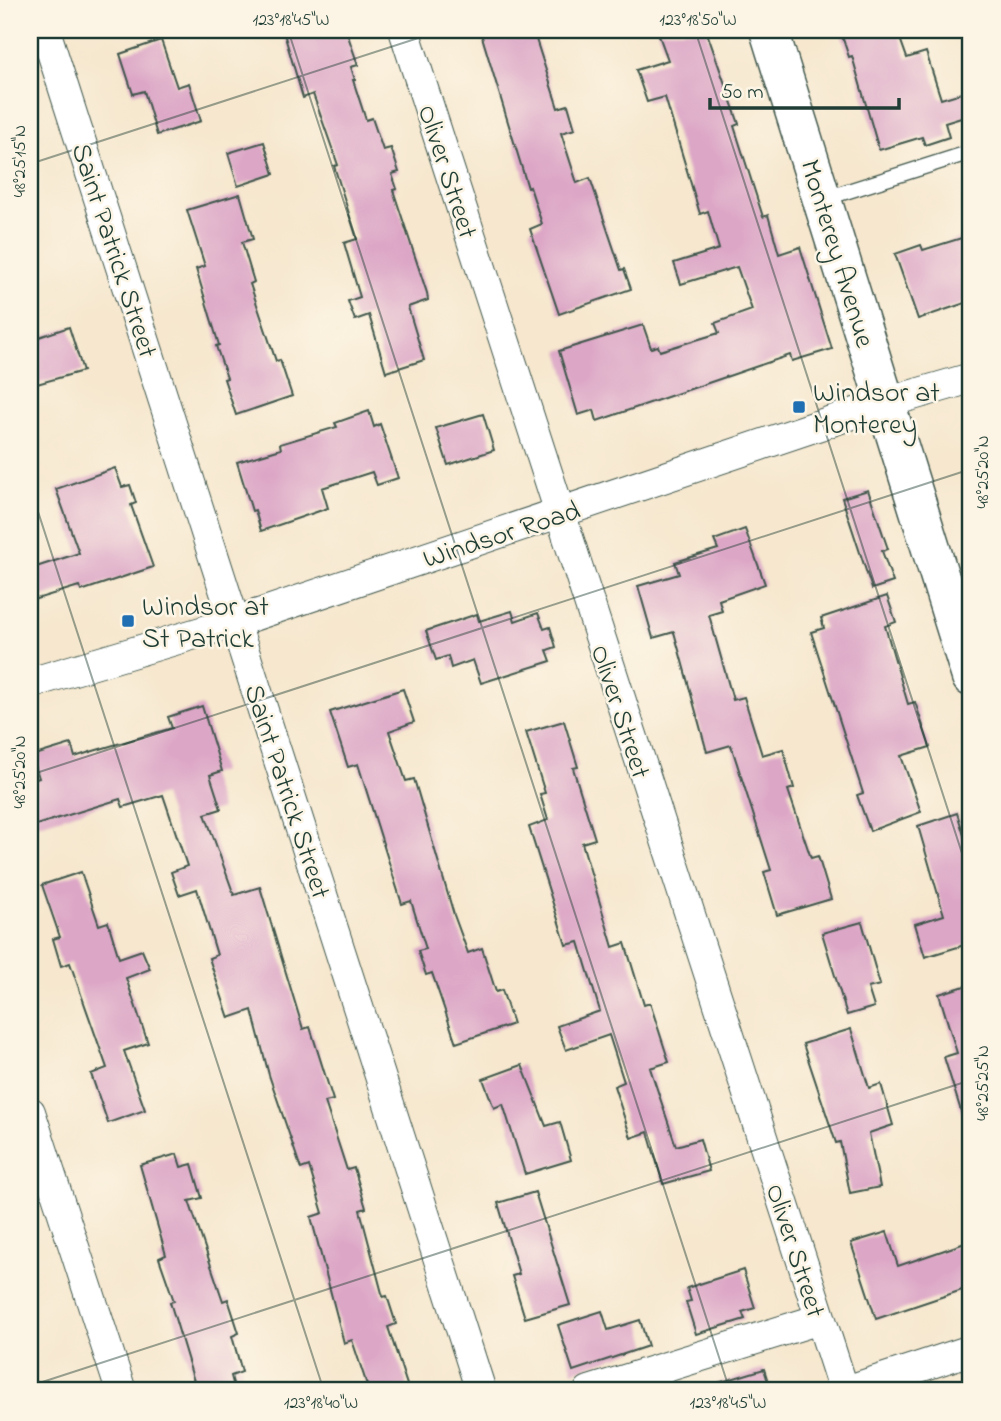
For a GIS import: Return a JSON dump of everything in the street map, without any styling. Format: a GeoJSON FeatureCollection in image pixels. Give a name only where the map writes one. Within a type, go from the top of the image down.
{"type":"FeatureCollection","features":[{"type":"Feature","properties":{"kind":"street","name":"Saint Patrick Street"},"geometry":{"type":"LineString","coordinates":[[45,30],[481,1391]]}},
{"type":"Feature","properties":{"kind":"street","name":"Oliver Street"},"geometry":{"type":"LineString","coordinates":[[404,30],[558,514],[845,1391]]}},
{"type":"Feature","properties":{"kind":"street","name":"Monterey Avenue"},"geometry":{"type":"LineString","coordinates":[[769,30],[885,403],[957,583],[971,677]]}},
{"type":"Feature","properties":{"kind":"street","name":"Windsor Road"},"geometry":{"type":"LineString","coordinates":[[30,683],[235,622],[885,403],[971,378]]}},
{"type":"Feature","properties":{"kind":"street"},"geometry":{"type":"LineString","coordinates":[[30,1112],[121,1391]]}},
{"type":"Feature","properties":{"kind":"street"},"geometry":{"type":"LineString","coordinates":[[589,1391],[820,1319]]}},
{"type":"Feature","properties":{"kind":"street"},"geometry":{"type":"LineString","coordinates":[[845,1391],[971,1350]]}},
{"type":"Feature","properties":{"kind":"lane"},"geometry":{"type":"LineString","coordinates":[[823,199],[971,152]]}},
{"type":"Feature","properties":{"kind":"building"},"geometry":{"type":"Polygon","coordinates":[[[283,30],[346,30],[358,65],[351,67],[366,120],[372,118],[383,150],[391,148],[399,172],[392,174],[397,189],[393,190],[428,300],[408,307],[424,360],[386,372],[369,315],[355,320],[348,301],[360,297],[344,243],[357,239],[334,166],[338,165],[313,94],[303,98],[283,30]]]}},
{"type":"Feature","properties":{"kind":"building"},"geometry":{"type":"Polygon","coordinates":[[[480,30],[533,30],[558,108],[568,105],[575,129],[561,133],[577,183],[590,178],[621,270],[624,269],[631,289],[559,314],[530,229],[542,224],[530,187],[528,188],[480,30]]]}},
{"type":"Feature","properties":{"kind":"building"},"geometry":{"type":"Polygon","coordinates":[[[657,30],[706,30],[739,124],[734,126],[763,217],[768,215],[779,254],[800,247],[832,349],[792,361],[790,355],[597,421],[594,410],[578,415],[559,351],[643,325],[651,348],[658,346],[660,351],[719,333],[715,323],[752,310],[737,267],[681,284],[674,263],[719,249],[708,211],[700,214],[665,97],[647,102],[636,70],[668,60],[657,30]]]}},
{"type":"Feature","properties":{"kind":"building"},"geometry":{"type":"Polygon","coordinates":[[[840,30],[897,30],[907,58],[926,52],[941,99],[971,90],[971,115],[945,123],[949,137],[925,145],[922,137],[879,150],[852,56],[849,57],[840,30]]]}},
{"type":"Feature","properties":{"kind":"building"},"geometry":{"type":"Polygon","coordinates":[[[161,40],[177,87],[189,83],[201,121],[157,135],[144,91],[133,94],[120,54],[161,40]]]}},
{"type":"Feature","properties":{"kind":"building"},"geometry":{"type":"Polygon","coordinates":[[[264,142],[274,174],[238,186],[228,153],[264,142]]]}},
{"type":"Feature","properties":{"kind":"building"},"geometry":{"type":"Polygon","coordinates":[[[240,194],[253,239],[242,242],[254,282],[250,284],[276,361],[280,360],[292,396],[236,415],[224,379],[227,378],[216,346],[219,345],[196,269],[205,266],[187,210],[240,194]]]}},
{"type":"Feature","properties":{"kind":"building"},"geometry":{"type":"Polygon","coordinates":[[[971,235],[971,301],[918,319],[895,254],[921,245],[923,250],[971,235]]]}},
{"type":"Feature","properties":{"kind":"building"},"geometry":{"type":"Polygon","coordinates":[[[69,327],[83,371],[30,386],[30,340],[69,327]]]}},
{"type":"Feature","properties":{"kind":"building"},"geometry":{"type":"Polygon","coordinates":[[[369,411],[374,427],[380,424],[398,478],[377,485],[372,472],[322,488],[328,508],[261,531],[237,462],[281,449],[280,444],[337,427],[335,423],[369,411]]]}},
{"type":"Feature","properties":{"kind":"building"},"geometry":{"type":"Polygon","coordinates":[[[483,414],[494,450],[448,465],[436,428],[483,414]]]}},
{"type":"Feature","properties":{"kind":"building"},"geometry":{"type":"Polygon","coordinates":[[[115,468],[122,487],[130,485],[136,503],[131,505],[153,567],[81,591],[79,586],[30,601],[30,569],[79,553],[56,489],[115,468]]]}},
{"type":"Feature","properties":{"kind":"building"},"geometry":{"type":"Polygon","coordinates":[[[868,490],[888,549],[882,551],[893,582],[872,589],[842,498],[868,490]]]}},
{"type":"Feature","properties":{"kind":"building"},"geometry":{"type":"Polygon","coordinates":[[[745,529],[765,584],[719,600],[722,611],[709,615],[733,700],[744,697],[762,755],[783,749],[794,788],[788,790],[811,858],[818,856],[831,899],[777,915],[764,872],[771,870],[731,745],[707,752],[674,632],[653,638],[638,586],[679,574],[675,562],[718,549],[714,540],[745,529]]]}},
{"type":"Feature","properties":{"kind":"building"},"geometry":{"type":"Polygon","coordinates":[[[887,596],[896,622],[885,626],[908,704],[915,702],[930,747],[901,756],[921,812],[870,831],[857,795],[863,793],[811,632],[824,628],[821,618],[887,596]]]}},
{"type":"Feature","properties":{"kind":"building"},"geometry":{"type":"Polygon","coordinates":[[[512,611],[515,621],[538,613],[544,629],[550,627],[556,647],[547,650],[551,661],[481,683],[473,660],[451,668],[448,656],[436,660],[426,631],[477,614],[479,621],[512,611]]]}},
{"type":"Feature","properties":{"kind":"building"},"geometry":{"type":"Polygon","coordinates":[[[403,689],[414,722],[389,731],[406,781],[414,779],[454,915],[468,953],[482,948],[496,992],[502,990],[513,1024],[456,1043],[432,973],[426,975],[418,951],[426,949],[411,901],[402,904],[358,764],[348,767],[330,712],[403,689]]]}},
{"type":"Feature","properties":{"kind":"building"},"geometry":{"type":"Polygon","coordinates":[[[202,706],[222,771],[210,775],[221,809],[205,814],[234,895],[260,887],[303,1029],[310,1027],[333,1100],[325,1102],[347,1170],[354,1168],[366,1208],[360,1210],[383,1297],[387,1296],[396,1324],[388,1327],[409,1391],[369,1391],[352,1340],[344,1343],[311,1217],[323,1213],[309,1166],[301,1169],[269,1075],[252,1010],[229,1018],[209,958],[217,955],[197,889],[179,895],[171,872],[187,866],[163,795],[123,807],[120,799],[30,827],[30,781],[39,778],[32,756],[71,744],[75,757],[172,728],[168,717],[202,706]]]}},
{"type":"Feature","properties":{"kind":"building"},"geometry":{"type":"Polygon","coordinates":[[[564,721],[578,767],[573,768],[595,839],[582,843],[613,947],[625,943],[644,1005],[650,1003],[669,1062],[650,1068],[676,1146],[700,1139],[709,1171],[663,1184],[648,1132],[631,1138],[614,1086],[624,1082],[609,1035],[566,1050],[557,1026],[600,1011],[579,942],[566,945],[529,827],[548,820],[540,794],[545,793],[526,732],[564,721]]]}},
{"type":"Feature","properties":{"kind":"building"},"geometry":{"type":"Polygon","coordinates":[[[957,813],[971,858],[971,943],[925,957],[915,924],[944,915],[918,826],[957,813]]]}},
{"type":"Feature","properties":{"kind":"building"},"geometry":{"type":"Polygon","coordinates":[[[81,872],[99,925],[108,922],[119,958],[142,950],[150,969],[126,978],[148,1043],[124,1051],[145,1110],[108,1123],[91,1074],[107,1068],[70,963],[61,966],[53,939],[60,937],[42,885],[81,872]]]}},
{"type":"Feature","properties":{"kind":"building"},"geometry":{"type":"Polygon","coordinates":[[[862,922],[880,985],[868,988],[874,1007],[847,1015],[822,933],[862,922]]]}},
{"type":"Feature","properties":{"kind":"building"},"geometry":{"type":"Polygon","coordinates":[[[971,984],[971,1129],[967,1130],[944,1057],[957,1053],[939,994],[971,984]]]}},
{"type":"Feature","properties":{"kind":"building"},"geometry":{"type":"Polygon","coordinates":[[[851,1029],[869,1088],[881,1084],[893,1125],[869,1133],[880,1187],[850,1193],[840,1142],[836,1143],[803,1044],[851,1029]]]}},
{"type":"Feature","properties":{"kind":"building"},"geometry":{"type":"Polygon","coordinates":[[[522,1065],[546,1126],[560,1122],[571,1160],[525,1174],[503,1104],[494,1108],[483,1079],[522,1065]]]}},
{"type":"Feature","properties":{"kind":"building"},"geometry":{"type":"Polygon","coordinates":[[[177,1154],[181,1167],[192,1164],[202,1198],[189,1201],[223,1301],[228,1299],[239,1333],[232,1336],[242,1372],[231,1376],[235,1391],[197,1391],[170,1302],[174,1301],[159,1258],[166,1255],[140,1165],[177,1154]]]}},
{"type":"Feature","properties":{"kind":"building"},"geometry":{"type":"Polygon","coordinates":[[[535,1192],[570,1305],[525,1318],[512,1276],[519,1274],[498,1203],[535,1192]]]}},
{"type":"Feature","properties":{"kind":"building"},"geometry":{"type":"Polygon","coordinates":[[[887,1232],[898,1266],[971,1241],[971,1287],[876,1319],[851,1243],[887,1232]]]}},
{"type":"Feature","properties":{"kind":"building"},"geometry":{"type":"Polygon","coordinates":[[[743,1270],[755,1308],[742,1312],[745,1319],[696,1334],[686,1302],[691,1301],[687,1288],[743,1270]]]}},
{"type":"Feature","properties":{"kind":"building"},"geometry":{"type":"Polygon","coordinates":[[[602,1311],[608,1330],[640,1320],[648,1346],[573,1371],[558,1325],[602,1311]]]}},
{"type":"Feature","properties":{"kind":"building"},"geometry":{"type":"Polygon","coordinates":[[[764,1369],[771,1391],[708,1391],[708,1386],[764,1369]]]}},
{"type":"Feature","properties":{"kind":"place","name":"Windsor at Monterey"},"geometry":{"type":"Point","coordinates":[799,407]}},
{"type":"Feature","properties":{"kind":"place","name":"Windsor at St Patrick"},"geometry":{"type":"Point","coordinates":[128,621]}}]}
